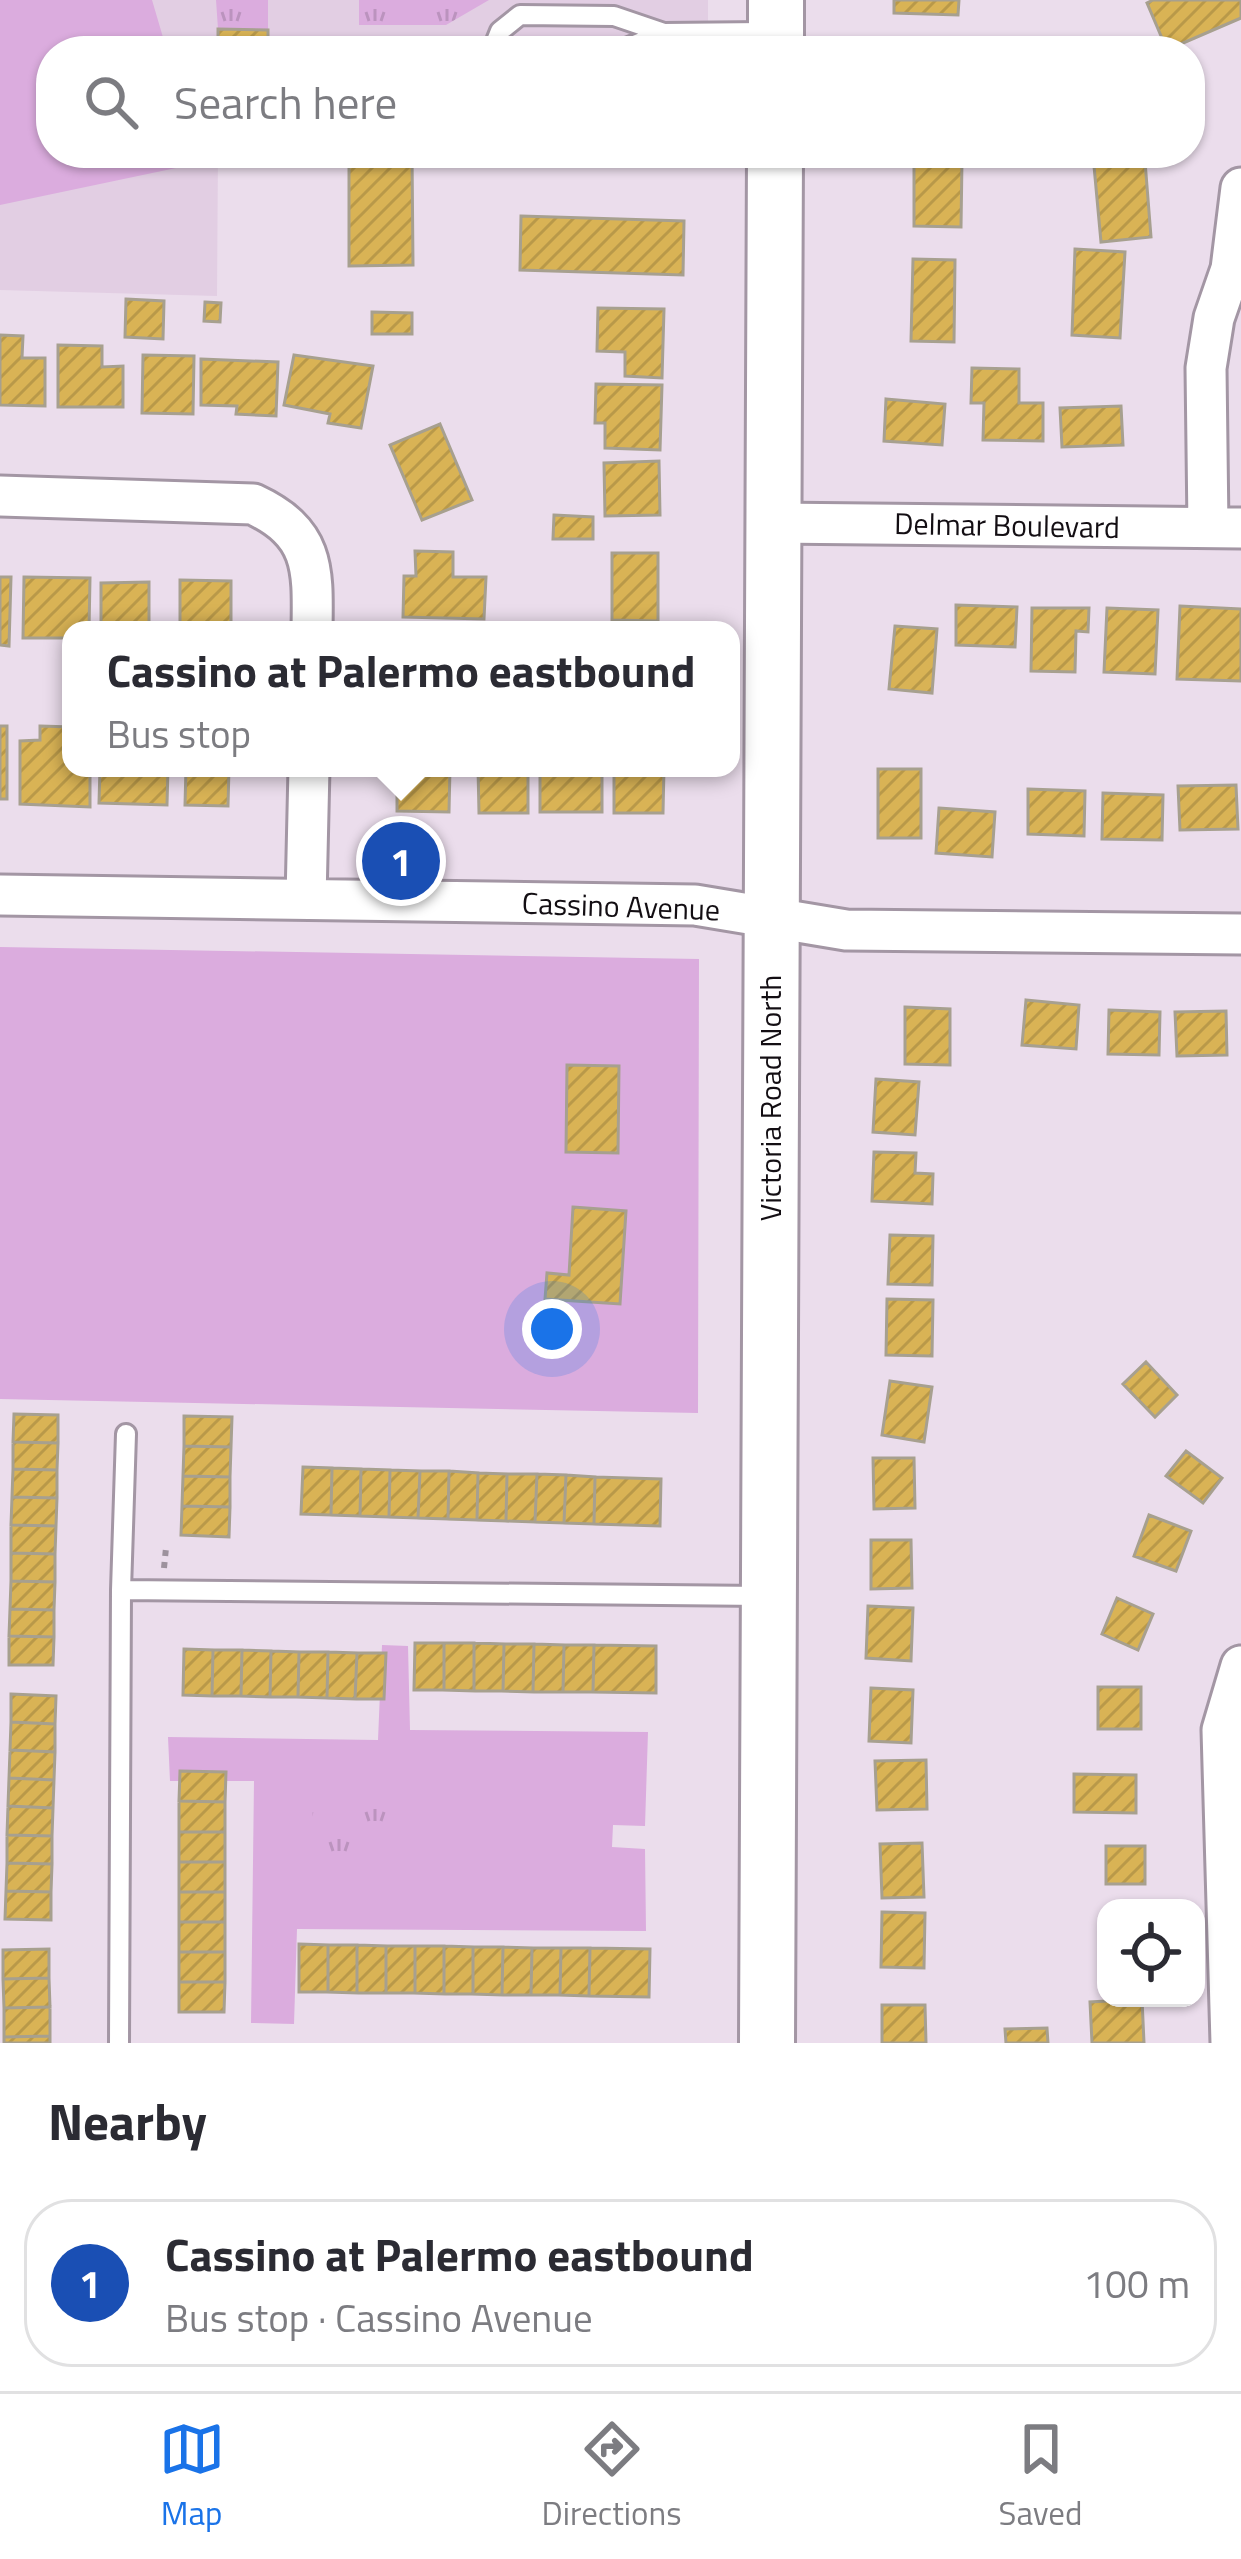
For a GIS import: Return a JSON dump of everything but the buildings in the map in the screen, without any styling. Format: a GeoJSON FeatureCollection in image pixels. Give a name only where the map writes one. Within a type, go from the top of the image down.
{"type":"FeatureCollection","features":[{"type":"Feature","properties":{"kind":"main road","name":"Victoria Road North"},"geometry":{"type":"LineString","coordinates":[[767,2043],[775,168]]}},
{"type":"Feature","properties":{"kind":"street"},"geometry":{"type":"LineString","coordinates":[[1225,528],[1206,368],[1214,318],[1231,269],[1241,188]]}},
{"type":"Feature","properties":{"kind":"street"},"geometry":{"type":"LineString","coordinates":[[0,496],[253,505],[281,518],[304,545],[313,585],[312,621]]}},
{"type":"Feature","properties":{"kind":"street","name":"Delmar Boulevard"},"geometry":{"type":"LineString","coordinates":[[772,523],[1225,528]]}},
{"type":"Feature","properties":{"kind":"street"},"geometry":{"type":"LineString","coordinates":[[306,899],[309,777]]}},
{"type":"Feature","properties":{"kind":"street","name":"Cassino Avenue"},"geometry":{"type":"LineString","coordinates":[[0,895],[695,905],[846,930],[1241,934]]}},
{"type":"Feature","properties":{"kind":"street"},"geometry":{"type":"LineString","coordinates":[[1231,2043],[1222,1730],[1241,1666]]}},
{"type":"Feature","properties":{"kind":"lane"},"geometry":{"type":"LineString","coordinates":[[498,36],[520,15],[614,16],[664,33]]}},
{"type":"Feature","properties":{"kind":"lane"},"geometry":{"type":"LineString","coordinates":[[656,36],[776,28]]}},
{"type":"Feature","properties":{"kind":"lane"},"geometry":{"type":"LineString","coordinates":[[119,2043],[126,1434]]}},
{"type":"Feature","properties":{"kind":"lane"},"geometry":{"type":"LineString","coordinates":[[121,1590],[771,1596]]}},
{"type":"Feature","properties":{"kind":"shaded area"},"geometry":{"type":"Polygon","coordinates":[[[0,0],[708,0],[708,36],[36,36],[36,168],[218,168],[217,296],[0,290],[0,0]]]}},
{"type":"Feature","properties":{"kind":"green space"},"geometry":{"type":"Polygon","coordinates":[[[0,0],[152,0],[163,36],[36,36],[36,168],[176,168],[0,205],[0,0]]]}},
{"type":"Feature","properties":{"kind":"green space"},"geometry":{"type":"Polygon","coordinates":[[[216,0],[268,0],[268,30],[218,29],[216,0]]]}},
{"type":"Feature","properties":{"kind":"green space"},"geometry":{"type":"Polygon","coordinates":[[[359,0],[489,0],[446,25],[359,25],[359,0]]]}},
{"type":"Feature","properties":{"kind":"green space"},"geometry":{"type":"Polygon","coordinates":[[[0,947],[699,959],[698,1413],[0,1399],[0,947]]]}},
{"type":"Feature","properties":{"kind":"green space"},"geometry":{"type":"Polygon","coordinates":[[[382,1645],[408,1646],[410,1730],[648,1732],[645,1826],[613,1825],[612,1847],[645,1849],[646,1931],[297,1929],[294,2024],[251,2023],[254,1781],[170,1781],[168,1737],[378,1740],[382,1645]]]}},
{"type":"Feature","properties":{"kind":"green space"},"geometry":{"type":"Polygon","coordinates":[[[313,1802],[387,1802],[388,1861],[311,1861],[313,1802]]]}},
{"type":"Feature","properties":{"kind":"place","name":"Cassino at Palermo eastbound"},"geometry":{"type":"Point","coordinates":[401,861]}}]}
